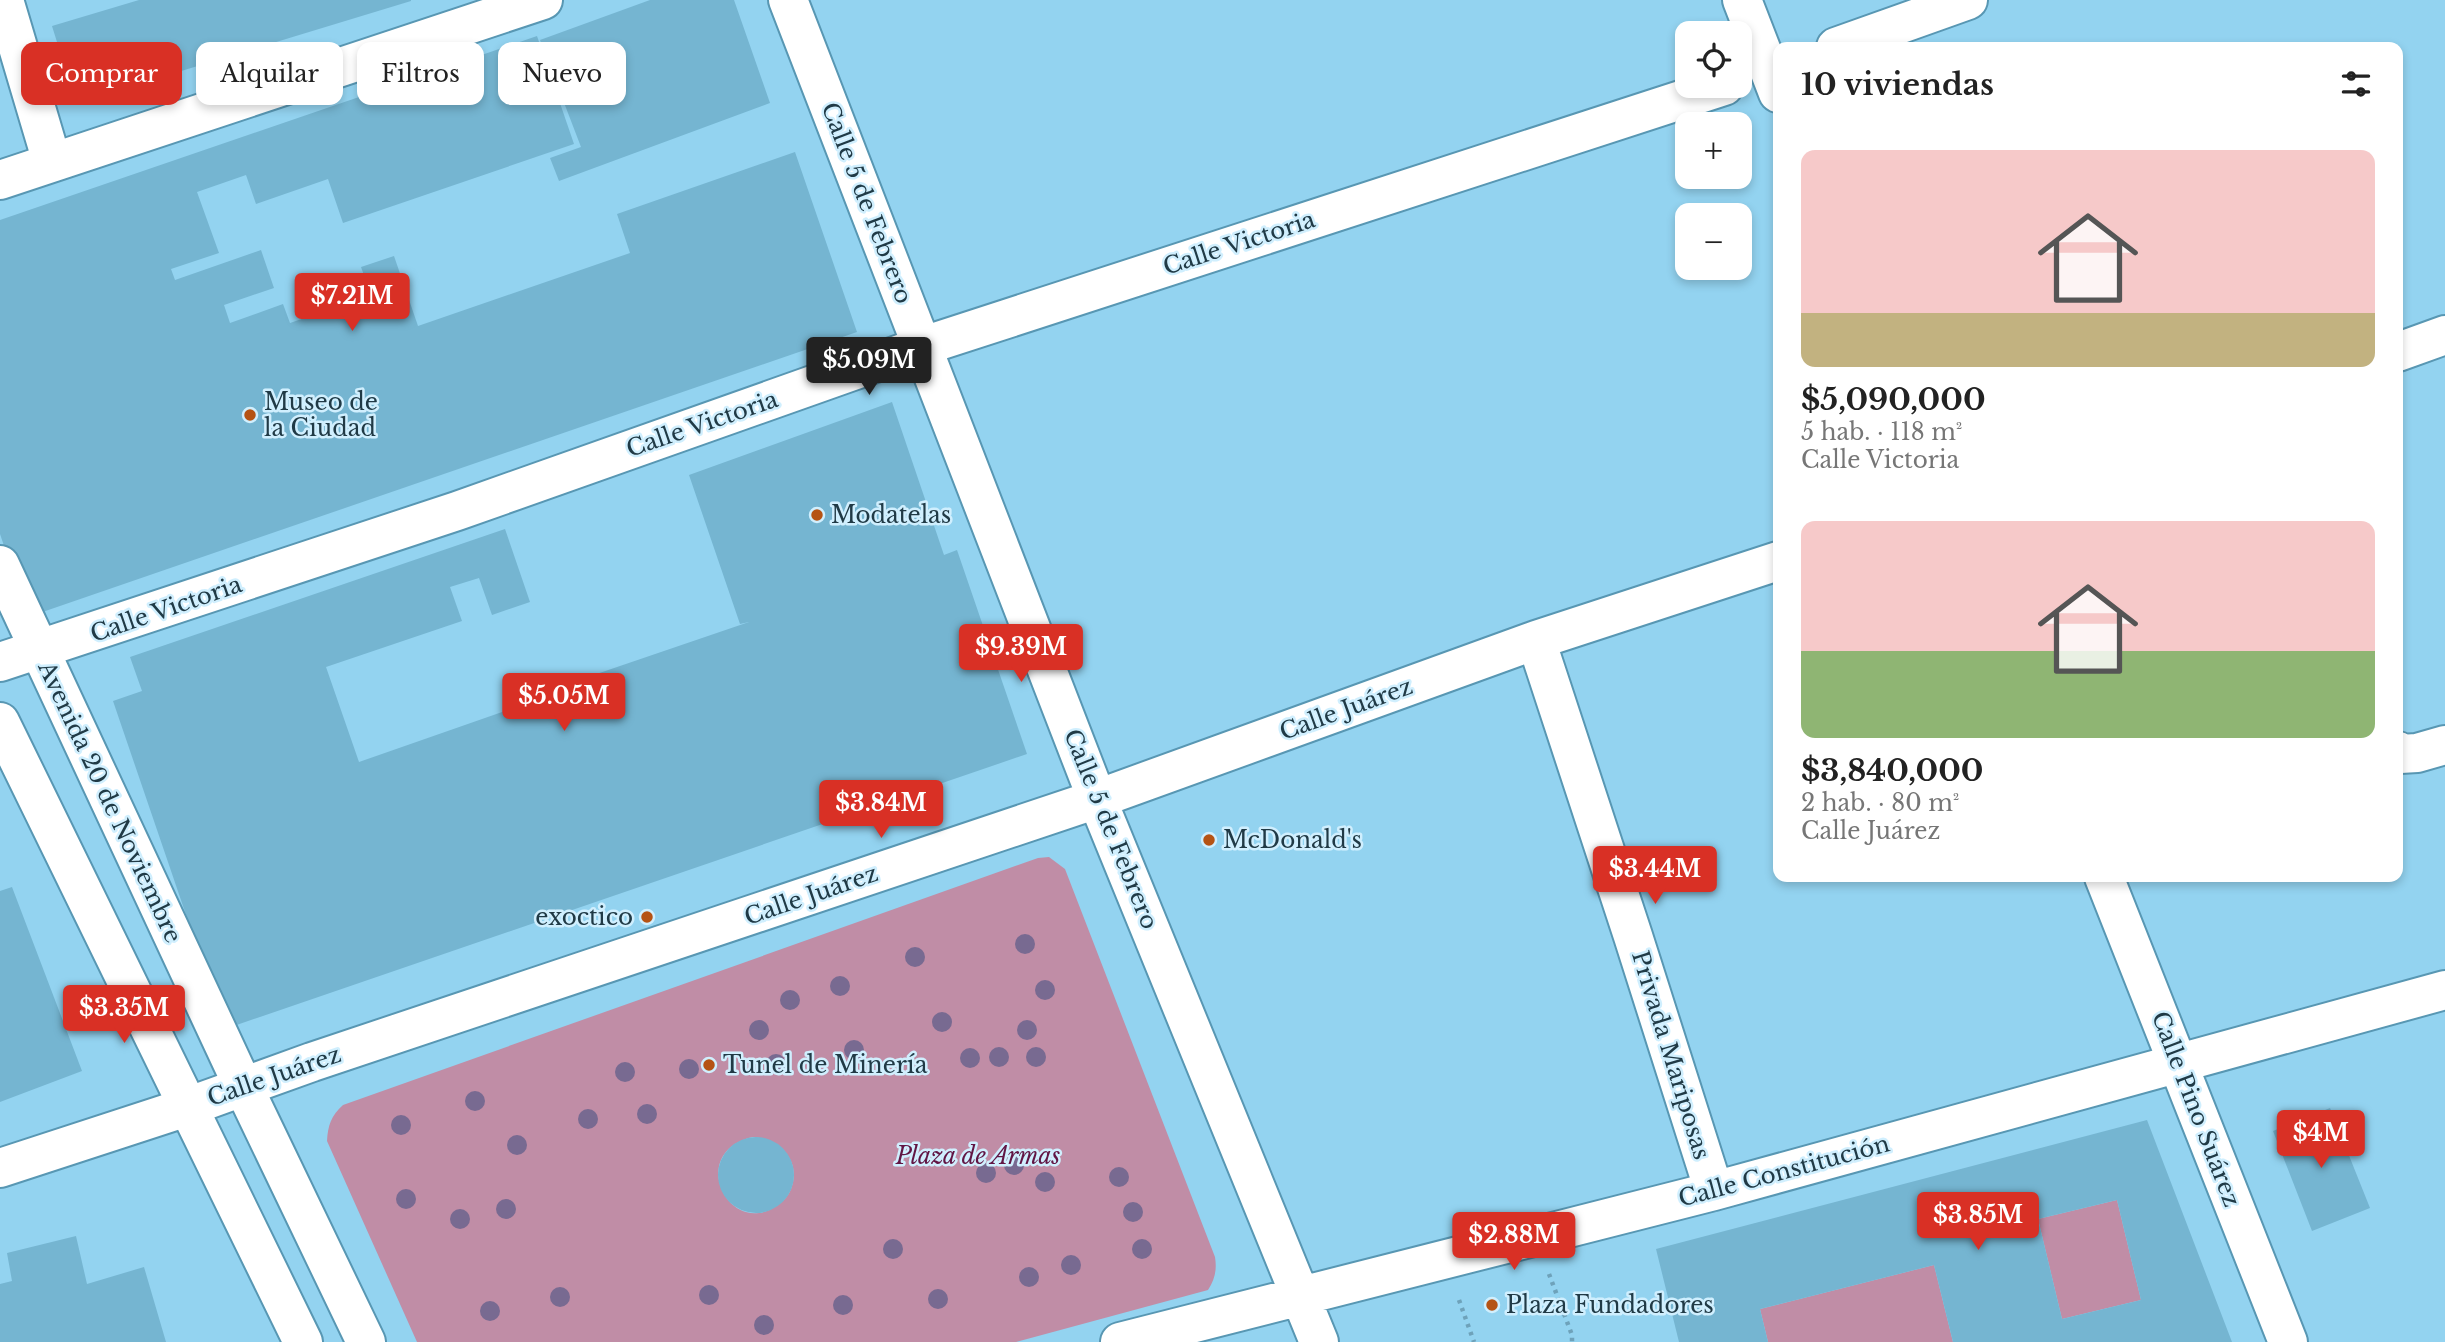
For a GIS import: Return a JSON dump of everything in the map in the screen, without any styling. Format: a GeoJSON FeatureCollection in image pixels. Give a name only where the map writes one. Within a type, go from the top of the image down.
{"type":"FeatureCollection","features":[{"type":"Feature","properties":{"kind":"street"},"geometry":{"type":"LineString","coordinates":[[4,0],[52,162]]}},
{"type":"Feature","properties":{"kind":"street"},"geometry":{"type":"LineString","coordinates":[[0,180],[485,10],[544,0]]}},
{"type":"Feature","properties":{"kind":"street","name":"Calle 5 de Febrero"},"geometry":{"type":"LineString","coordinates":[[788,0],[1097,799],[1319,1342]]}},
{"type":"Feature","properties":{"kind":"street"},"geometry":{"type":"LineString","coordinates":[[1742,0],[1766,78]]}},
{"type":"Feature","properties":{"kind":"street"},"geometry":{"type":"LineString","coordinates":[[1850,42],[1968,0]]}},
{"type":"Feature","properties":{"kind":"street","name":"Calle Victoria"},"geometry":{"type":"LineString","coordinates":[[0,663],[457,511],[923,346],[1687,98]]}},
{"type":"Feature","properties":{"kind":"street"},"geometry":{"type":"LineString","coordinates":[[2403,350],[2445,335]]}},
{"type":"Feature","properties":{"kind":"street","name":"Calle Juárez"},"geometry":{"type":"LineString","coordinates":[[0,1168],[1097,799],[1536,640],[1773,563]]}},
{"type":"Feature","properties":{"kind":"street","name":"Avenida 20 de Noviembre"},"geometry":{"type":"LineString","coordinates":[[0,565],[38,651],[366,1342]]}},
{"type":"Feature","properties":{"kind":"street","name":"Privada Mariposas"},"geometry":{"type":"LineString","coordinates":[[1536,640],[1713,1191]]}},
{"type":"Feature","properties":{"kind":"street"},"geometry":{"type":"LineString","coordinates":[[0,722],[303,1342]]}},
{"type":"Feature","properties":{"kind":"street"},"geometry":{"type":"LineString","coordinates":[[2403,754],[2445,745]]}},
{"type":"Feature","properties":{"kind":"street","name":"Calle Pino Suárez"},"geometry":{"type":"LineString","coordinates":[[2106,882],[2288,1342]]}},
{"type":"Feature","properties":{"kind":"street","name":"Calle Constitución"},"geometry":{"type":"LineString","coordinates":[[1120,1342],[1713,1191],[2445,990]]}},
{"type":"Feature","properties":{"kind":"path"},"geometry":{"type":"LineString","coordinates":[[1534,1236],[1572,1335],[1572,1342]]}},
{"type":"Feature","properties":{"kind":"green space","name":"Plaza de Armas"},"geometry":{"type":"Polygon","coordinates":[[[1049,857],[1065,869],[1215,1257],[1215,1274],[1208,1290],[1016,1342],[417,1342],[327,1141],[331,1121],[343,1105],[1038,858],[1049,857]],[[753,1137],[733,1145],[722,1158],[718,1173],[721,1188],[729,1201],[741,1210],[756,1213],[773,1208],[781,1202],[790,1192],[794,1179],[791,1160],[786,1153],[763,1139],[753,1137]]]}},
{"type":"Feature","properties":{"kind":"green space"},"geometry":{"type":"Polygon","coordinates":[[[2117,1200],[2141,1300],[2062,1319],[2038,1219],[2117,1200]]]}},
{"type":"Feature","properties":{"kind":"green space"},"geometry":{"type":"Polygon","coordinates":[[[1934,1265],[1953,1342],[1768,1342],[1760,1309],[1934,1265]]]}},
{"type":"Feature","properties":{"kind":"building"},"geometry":{"type":"Polygon","coordinates":[[[139,0],[411,0],[276,42],[196,42],[196,66],[182,71],[182,42],[57,42],[52,26],[139,0]]]}},
{"type":"Feature","properties":{"kind":"building"},"geometry":{"type":"Polygon","coordinates":[[[650,0],[734,0],[770,103],[559,181],[550,158],[581,147],[565,105],[626,105],[626,42],[540,40],[650,0]]]}},
{"type":"Feature","properties":{"kind":"building"},"geometry":{"type":"Polygon","coordinates":[[[537,36],[539,42],[519,42],[537,36]]]}},
{"type":"Feature","properties":{"kind":"building"},"geometry":{"type":"Polygon","coordinates":[[[498,49],[498,105],[561,105],[574,144],[343,223],[328,179],[256,204],[246,175],[197,192],[219,253],[171,269],[175,280],[261,250],[274,288],[224,305],[230,323],[283,304],[290,323],[371,295],[361,267],[394,256],[418,326],[630,253],[617,214],[795,152],[857,332],[28,617],[0,534],[0,220],[336,105],[343,105],[343,102],[357,98],[357,105],[484,105],[484,54],[498,49]]]}},
{"type":"Feature","properties":{"kind":"building"},"geometry":{"type":"Polygon","coordinates":[[[892,402],[944,555],[957,550],[1027,754],[225,1029],[113,701],[142,691],[130,657],[505,529],[530,602],[492,615],[479,578],[450,587],[462,621],[326,667],[359,762],[577,686],[576,681],[749,622],[740,624],[689,475],[892,402]]]}},
{"type":"Feature","properties":{"kind":"building"},"geometry":{"type":"Polygon","coordinates":[[[12,887],[82,1071],[0,1102],[0,891],[12,887]]]}},
{"type":"Feature","properties":{"kind":"building"},"geometry":{"type":"Polygon","coordinates":[[[2330,1108],[2370,1208],[2312,1231],[2273,1131],[2330,1108]]]}},
{"type":"Feature","properties":{"kind":"building"},"geometry":{"type":"Polygon","coordinates":[[[2147,1120],[2232,1342],[1953,1342],[1934,1265],[1760,1309],[1768,1342],[1679,1342],[1656,1249],[2147,1120]],[[2117,1200],[2038,1219],[2062,1319],[2141,1300],[2117,1200]]]}},
{"type":"Feature","properties":{"kind":"building"},"geometry":{"type":"Polygon","coordinates":[[[756,1137],[770,1140],[783,1148],[791,1161],[794,1175],[791,1189],[783,1202],[770,1210],[756,1213],[742,1210],[729,1202],[721,1189],[718,1175],[721,1161],[729,1148],[742,1140],[756,1137]]]}},
{"type":"Feature","properties":{"kind":"building"},"geometry":{"type":"Polygon","coordinates":[[[76,1236],[87,1284],[144,1267],[166,1342],[0,1342],[0,1284],[12,1281],[7,1253],[76,1236]]]}},
{"type":"Feature","properties":{"kind":"place","name":"Museo de la Ciudad"},"geometry":{"type":"Point","coordinates":[250,415]}},
{"type":"Feature","properties":{"kind":"place","name":"Modatelas"},"geometry":{"type":"Point","coordinates":[817,515]}},
{"type":"Feature","properties":{"kind":"place","name":"McDonald's"},"geometry":{"type":"Point","coordinates":[1209,840]}},
{"type":"Feature","properties":{"kind":"place","name":"exoctico"},"geometry":{"type":"Point","coordinates":[647,917]}},
{"type":"Feature","properties":{"kind":"place","name":"Tunel de Minería"},"geometry":{"type":"Point","coordinates":[709,1065]}},
{"type":"Feature","properties":{"kind":"place","name":"Plaza Fundadores"},"geometry":{"type":"Point","coordinates":[1492,1305]}}]}
